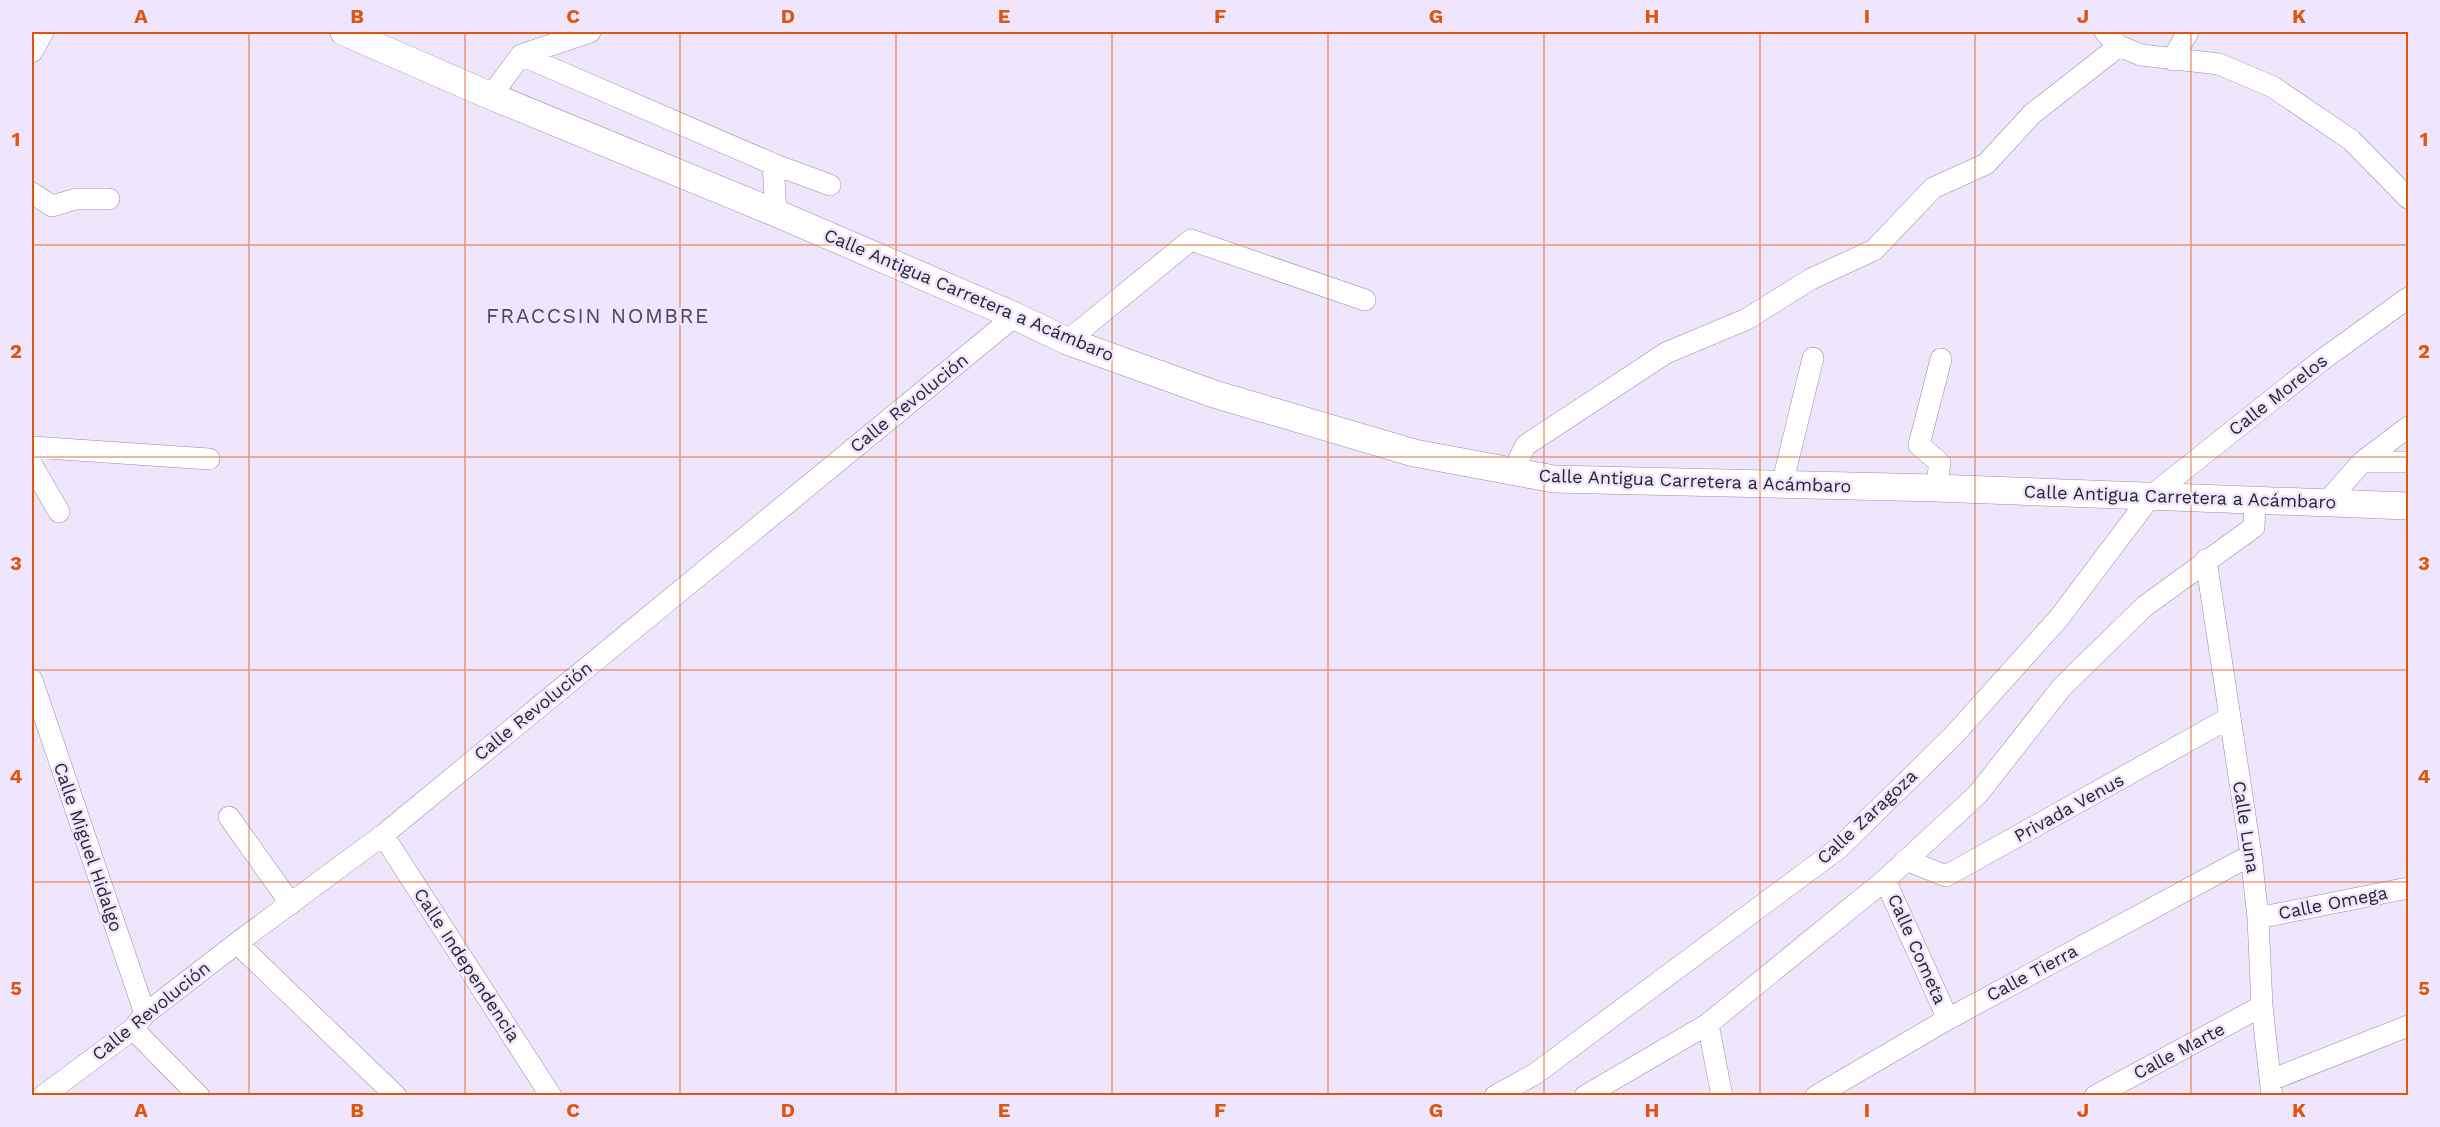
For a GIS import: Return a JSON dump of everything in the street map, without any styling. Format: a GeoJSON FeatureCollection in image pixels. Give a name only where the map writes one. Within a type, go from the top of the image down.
{"type":"FeatureCollection","features":[{"type":"Feature","properties":{"kind":"main road","name":"Calle Antigua Carretera a Acámbaro"},"geometry":{"type":"LineString","coordinates":[[344,32],[491,96],[776,213],[1015,316],[1067,341],[1214,394],[1414,453],[1554,479],[1936,488],[2409,506]]}},
{"type":"Feature","properties":{"kind":"street"},"geometry":{"type":"LineString","coordinates":[[32,52],[43,32]]}},
{"type":"Feature","properties":{"kind":"street"},"geometry":{"type":"LineString","coordinates":[[491,96],[521,55],[590,32]]}},
{"type":"Feature","properties":{"kind":"street"},"geometry":{"type":"LineString","coordinates":[[2172,60],[2188,32]]}},
{"type":"Feature","properties":{"kind":"street"},"geometry":{"type":"LineString","coordinates":[[1512,472],[1526,445],[1666,353],[1747,319],[1810,279],[1874,250],[1933,188],[1986,164],[2032,114],[2112,39],[2141,56],[2219,64],[2273,87],[2351,140],[2409,198]]}},
{"type":"Feature","properties":{"kind":"street"},"geometry":{"type":"LineString","coordinates":[[521,55],[773,164],[830,185]]}},
{"type":"Feature","properties":{"kind":"street"},"geometry":{"type":"LineString","coordinates":[[773,164],[776,213]]}},
{"type":"Feature","properties":{"kind":"street"},"geometry":{"type":"LineString","coordinates":[[32,193],[52,206],[76,199],[109,199]]}},
{"type":"Feature","properties":{"kind":"street"},"geometry":{"type":"LineString","coordinates":[[1067,341],[1191,240],[1365,300]]}},
{"type":"Feature","properties":{"kind":"street","name":"Calle Morelos"},"geometry":{"type":"LineString","coordinates":[[2151,496],[2322,360],[2409,298]]}},
{"type":"Feature","properties":{"kind":"street","name":"Calle Revolución"},"geometry":{"type":"LineString","coordinates":[[43,1095],[237,943],[383,835],[1015,316]]}},
{"type":"Feature","properties":{"kind":"street"},"geometry":{"type":"LineString","coordinates":[[1782,485],[1813,358]]}},
{"type":"Feature","properties":{"kind":"street"},"geometry":{"type":"LineString","coordinates":[[1936,488],[1940,463],[1919,445],[1941,359]]}},
{"type":"Feature","properties":{"kind":"street"},"geometry":{"type":"LineString","coordinates":[[2326,503],[2362,462],[2409,427]]}},
{"type":"Feature","properties":{"kind":"street"},"geometry":{"type":"LineString","coordinates":[[32,447],[208,459]]}},
{"type":"Feature","properties":{"kind":"street"},"geometry":{"type":"LineString","coordinates":[[2362,462],[2409,462]]}},
{"type":"Feature","properties":{"kind":"street"},"geometry":{"type":"LineString","coordinates":[[32,465],[59,512]]}},
{"type":"Feature","properties":{"kind":"street","name":"Calle Zaragoza"},"geometry":{"type":"LineString","coordinates":[[1496,1095],[1535,1074],[1839,848],[1954,735],[2059,618],[2151,496]]}},
{"type":"Feature","properties":{"kind":"street"},"geometry":{"type":"LineString","coordinates":[[1585,1095],[1708,1024],[1885,880],[1978,794],[2062,687],[2145,606],[2254,527],[2255,501]]}},
{"type":"Feature","properties":{"kind":"street","name":"Calle Luna"},"geometry":{"type":"LineString","coordinates":[[2206,560],[2251,855],[2258,918],[2262,1006],[2271,1088]]}},
{"type":"Feature","properties":{"kind":"street","name":"Calle Miguel Hidalgo"},"geometry":{"type":"LineString","coordinates":[[32,680],[139,1022]]}},
{"type":"Feature","properties":{"kind":"street","name":"Privada Venus"},"geometry":{"type":"LineString","coordinates":[[1906,860],[1946,876],[2229,718]]}},
{"type":"Feature","properties":{"kind":"street"},"geometry":{"type":"LineString","coordinates":[[230,817],[291,904]]}},
{"type":"Feature","properties":{"kind":"street","name":"Calle Independencia"},"geometry":{"type":"LineString","coordinates":[[383,835],[551,1095]]}},
{"type":"Feature","properties":{"kind":"street","name":"Calle Tierra"},"geometry":{"type":"LineString","coordinates":[[1816,1095],[1948,1018],[2251,855]]}},
{"type":"Feature","properties":{"kind":"street","name":"Calle Cometa"},"geometry":{"type":"LineString","coordinates":[[1885,880],[1948,1018]]}},
{"type":"Feature","properties":{"kind":"street","name":"Calle Omega"},"geometry":{"type":"LineString","coordinates":[[2258,918],[2409,888]]}},
{"type":"Feature","properties":{"kind":"street"},"geometry":{"type":"LineString","coordinates":[[237,943],[396,1095]]}},
{"type":"Feature","properties":{"kind":"street","name":"Calle Marte"},"geometry":{"type":"LineString","coordinates":[[2095,1095],[2262,1006]]}},
{"type":"Feature","properties":{"kind":"street"},"geometry":{"type":"LineString","coordinates":[[139,1022],[199,1095]]}},
{"type":"Feature","properties":{"kind":"street"},"geometry":{"type":"LineString","coordinates":[[1708,1024],[1722,1095]]}},
{"type":"Feature","properties":{"kind":"street"},"geometry":{"type":"LineString","coordinates":[[2271,1088],[2409,1026]]}},
{"type":"Feature","properties":{"kind":"district","name":"FRACCSIN NOMBRE"},"geometry":{"type":"Point","coordinates":[598,316]}}]}
